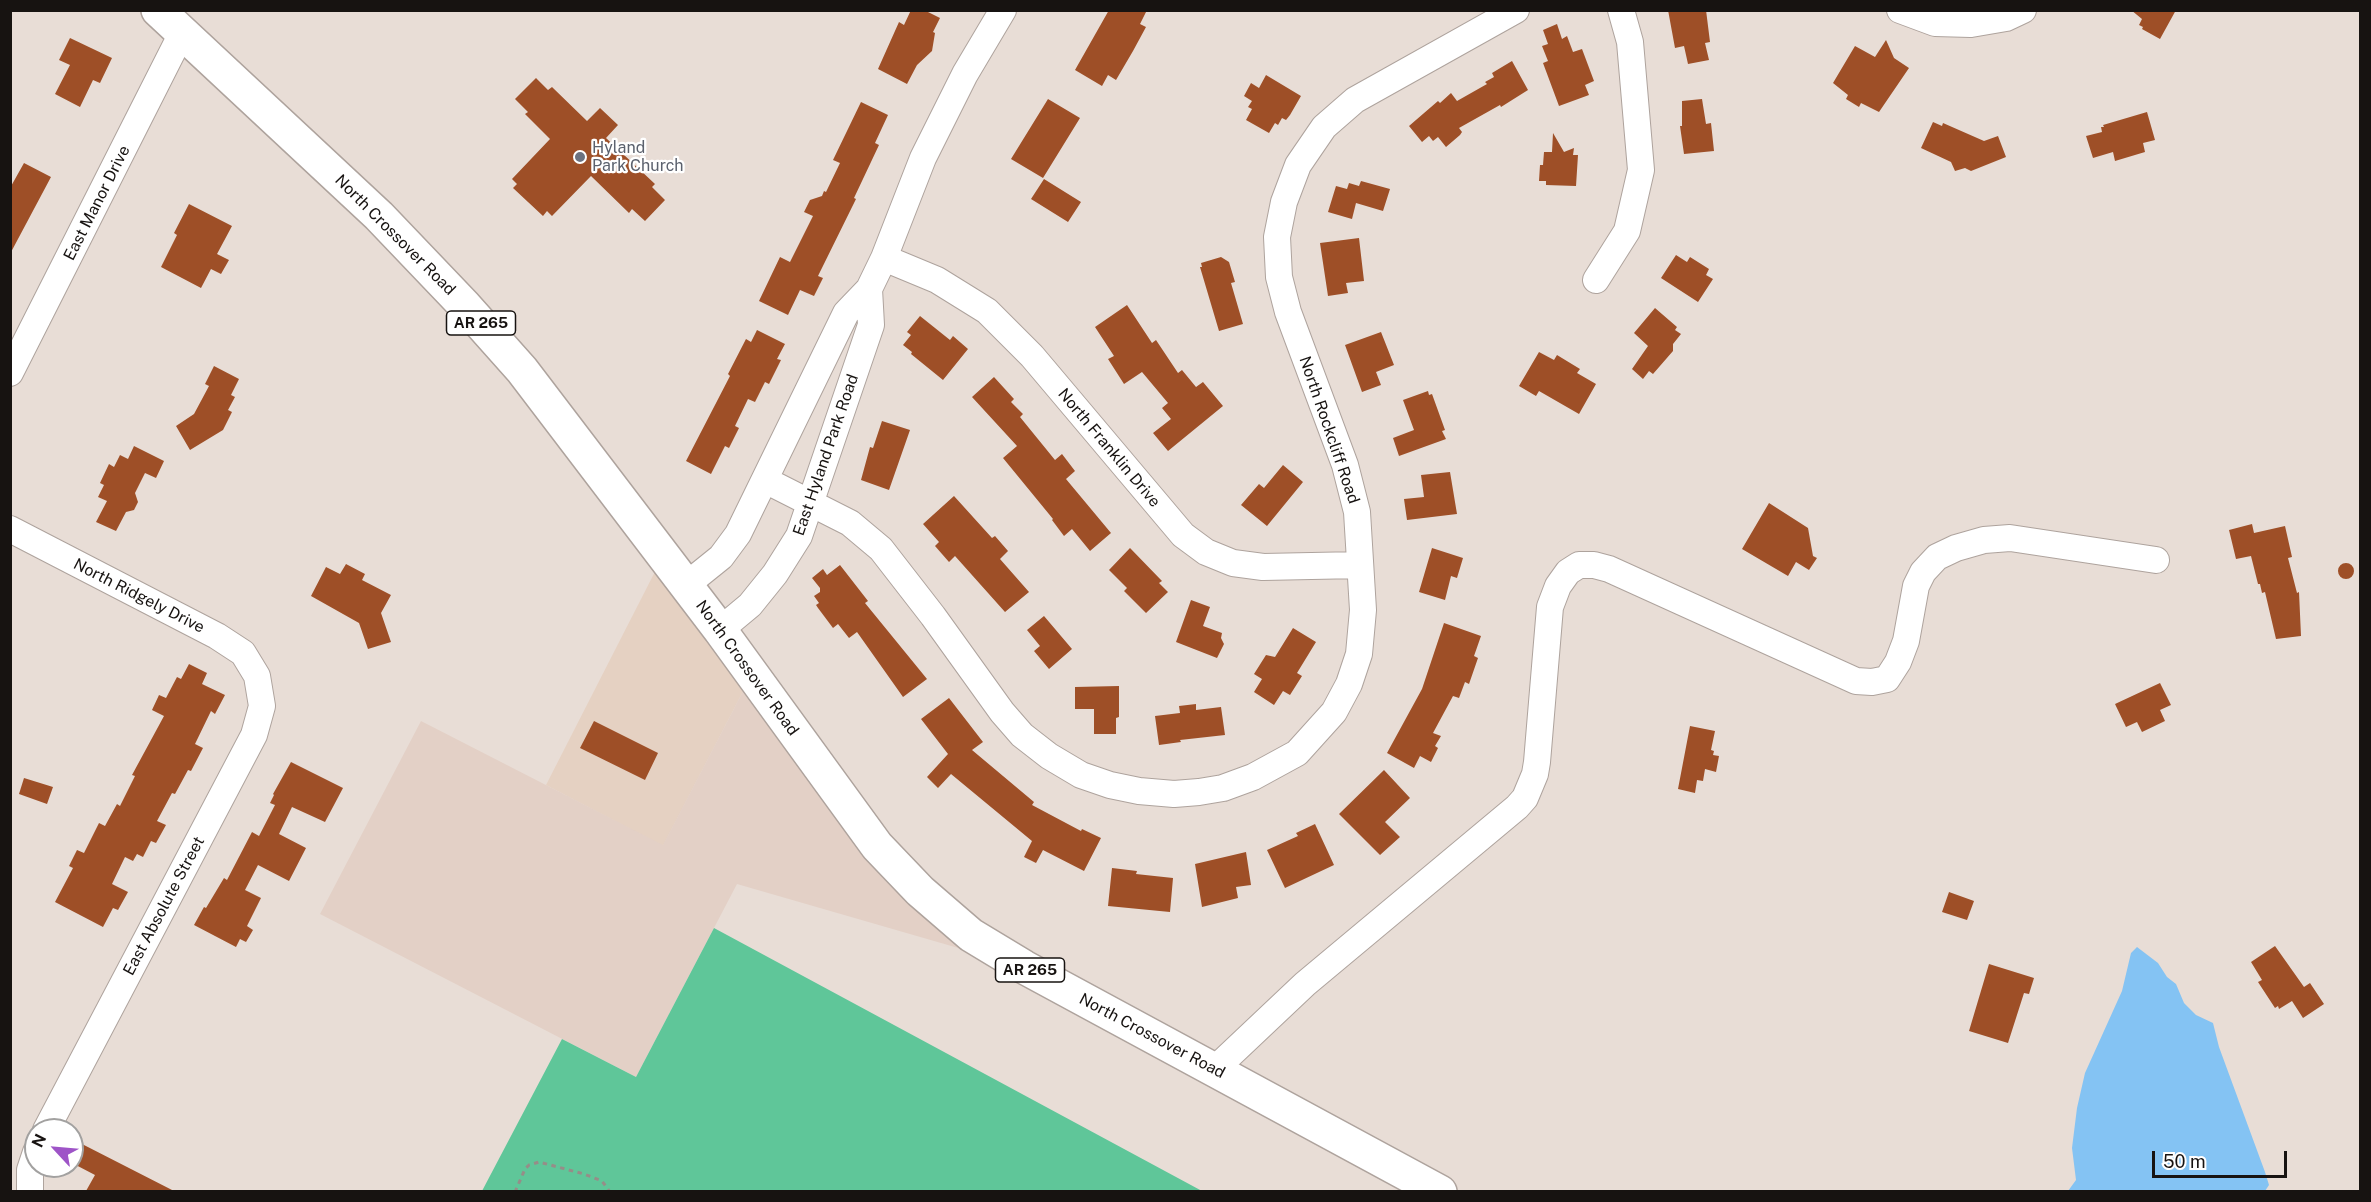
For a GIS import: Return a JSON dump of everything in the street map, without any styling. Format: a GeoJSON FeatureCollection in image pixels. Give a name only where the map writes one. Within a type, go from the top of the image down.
{"type":"FeatureCollection","features":[{"type":"Feature","properties":{"kind":"main road","name":"North Crossover Road"},"geometry":{"type":"LineString","coordinates":[[158,10],[379,216],[522,370],[720,630],[877,846],[920,891],[970,935],[1024,968],[1440,1191]]}},
{"type":"Feature","properties":{"kind":"street","name":"East Hyland Park Road"},"geometry":{"type":"LineString","coordinates":[[686,586],[721,557],[738,534],[846,313],[869,289],[884,258],[923,158],[965,74],[1003,10]]}},
{"type":"Feature","properties":{"kind":"street","name":"North Rockcliff Road"},"geometry":{"type":"LineString","coordinates":[[765,480],[850,523],[880,549],[933,616],[1002,712],[1022,735],[1049,756],[1081,775],[1110,785],[1139,791],[1174,794],[1223,788],[1253,777],[1297,753],[1334,712],[1349,684],[1359,654],[1363,610],[1357,512],[1345,465],[1288,312],[1279,277],[1277,237],[1284,202],[1298,165],[1324,127],[1355,100],[1516,10]]}},
{"type":"Feature","properties":{"kind":"street"},"geometry":{"type":"LineString","coordinates":[[1596,280],[1627,231],[1641,170],[1630,42],[1621,10]]}},
{"type":"Feature","properties":{"kind":"street"},"geometry":{"type":"LineString","coordinates":[[1900,10],[1935,23],[1971,24],[2006,18],[2023,10]]}},
{"type":"Feature","properties":{"kind":"street","name":"East Manor Drive"},"geometry":{"type":"LineString","coordinates":[[10,373],[183,33]]}},
{"type":"Feature","properties":{"kind":"street","name":"North Franklin Drive"},"geometry":{"type":"LineString","coordinates":[[884,258],[937,280],[987,311],[1032,356],[1183,535],[1206,552],[1233,563],[1263,567],[1360,565]]}},
{"type":"Feature","properties":{"kind":"street","name":"East Hyland Park Road"},"geometry":{"type":"LineString","coordinates":[[720,630],[750,606],[775,574],[799,536],[871,325],[869,289]]}},
{"type":"Feature","properties":{"kind":"street","name":"North Ridgely Drive"},"geometry":{"type":"LineString","coordinates":[[10,529],[217,636],[243,653],[256,676]]}},
{"type":"Feature","properties":{"kind":"street"},"geometry":{"type":"LineString","coordinates":[[1215,1069],[1305,984],[1525,798],[1535,774],[1537,762],[1550,607],[1558,586],[1568,572],[1579,565],[1594,565],[1609,569],[1856,681],[1872,682],[1887,679],[1898,662],[1906,641],[1916,586],[1923,572],[1937,557],[1956,548],[1984,540],[2010,538],[2156,560]]}},
{"type":"Feature","properties":{"kind":"street","name":"East Absolute Street"},"geometry":{"type":"LineString","coordinates":[[52,1118],[254,735],[262,706],[256,676]]}},
{"type":"Feature","properties":{"kind":"path"},"geometry":{"type":"LineString","coordinates":[[515,1191],[525,1169],[539,1162],[584,1174],[602,1182],[610,1191]]}},
{"type":"Feature","properties":{"kind":"shaded area"},"geometry":{"type":"Polygon","coordinates":[[[663,556],[752,674],[663,846],[546,785],[663,556]]]}},
{"type":"Feature","properties":{"kind":"shaded area"},"geometry":{"type":"Polygon","coordinates":[[[752,674],[877,846],[1024,967],[737,884],[636,1077],[320,914],[421,721],[663,845],[752,674]]]}},
{"type":"Feature","properties":{"kind":"green space"},"geometry":{"type":"Polygon","coordinates":[[[714,928],[1202,1191],[482,1191],[562,1039],[636,1077],[714,928]]]}},
{"type":"Feature","properties":{"kind":"water"},"geometry":{"type":"Polygon","coordinates":[[[2137,947],[2158,963],[2167,977],[2176,984],[2184,1003],[2196,1015],[2213,1023],[2219,1047],[2265,1172],[2269,1185],[2265,1191],[2068,1191],[2076,1180],[2072,1148],[2077,1108],[2085,1073],[2122,991],[2131,953],[2137,947]]]}},
{"type":"Feature","properties":{"kind":"building"},"geometry":{"type":"Polygon","coordinates":[[[911,10],[924,10],[940,18],[933,32],[935,33],[932,51],[917,65],[907,84],[878,69],[899,22],[904,25],[911,10]]]}},
{"type":"Feature","properties":{"kind":"building"},"geometry":{"type":"Polygon","coordinates":[[[1109,10],[1147,10],[1140,24],[1146,27],[1116,80],[1108,75],[1102,86],[1075,70],[1109,10]]]}},
{"type":"Feature","properties":{"kind":"building"},"geometry":{"type":"Polygon","coordinates":[[[1668,10],[1706,10],[1710,42],[1705,43],[1709,60],[1688,64],[1684,46],[1675,48],[1668,10]]]}},
{"type":"Feature","properties":{"kind":"building"},"geometry":{"type":"Polygon","coordinates":[[[2131,10],[2176,10],[2160,39],[2142,29],[2143,27],[2139,25],[2142,19],[2131,10]]]}},
{"type":"Feature","properties":{"kind":"building"},"geometry":{"type":"Polygon","coordinates":[[[1557,24],[1562,39],[1567,36],[1573,52],[1582,49],[1594,81],[1585,85],[1589,95],[1559,106],[1543,63],[1548,61],[1542,46],[1548,44],[1543,30],[1557,24]]]}},
{"type":"Feature","properties":{"kind":"building"},"geometry":{"type":"Polygon","coordinates":[[[70,38],[112,58],[100,83],[93,80],[80,107],[55,94],[70,65],[59,60],[70,38]]]}},
{"type":"Feature","properties":{"kind":"building"},"geometry":{"type":"Polygon","coordinates":[[[1886,40],[1894,58],[1909,68],[1879,112],[1861,103],[1859,107],[1846,99],[1848,95],[1833,83],[1855,46],[1875,57],[1886,40]]]}},
{"type":"Feature","properties":{"kind":"building"},"geometry":{"type":"Polygon","coordinates":[[[1512,61],[1528,90],[1501,107],[1500,105],[1459,128],[1462,132],[1460,135],[1446,147],[1438,137],[1433,141],[1429,136],[1422,142],[1409,126],[1451,93],[1457,101],[1487,84],[1485,82],[1494,77],[1492,73],[1512,61]]]}},
{"type":"Feature","properties":{"kind":"building"},"geometry":{"type":"Polygon","coordinates":[[[1266,75],[1301,96],[1286,120],[1282,118],[1278,125],[1275,123],[1269,133],[1246,120],[1252,109],[1248,107],[1252,101],[1244,96],[1251,83],[1259,88],[1266,75]]]}},
{"type":"Feature","properties":{"kind":"building","name":"Hyland Park Church"},"geometry":{"type":"Polygon","coordinates":[[[536,78],[548,90],[552,87],[587,121],[600,108],[618,125],[606,138],[655,184],[652,187],[665,200],[645,221],[632,209],[629,213],[591,176],[552,216],[547,211],[543,216],[513,188],[517,184],[512,179],[550,139],[525,114],[528,112],[515,99],[536,78]]]}},
{"type":"Feature","properties":{"kind":"building"},"geometry":{"type":"Polygon","coordinates":[[[1048,99],[1080,118],[1043,178],[1011,159],[1048,99]]]}},
{"type":"Feature","properties":{"kind":"building"},"geometry":{"type":"Polygon","coordinates":[[[1702,99],[1706,124],[1711,123],[1714,151],[1684,154],[1680,126],[1682,126],[1682,101],[1702,99]]]}},
{"type":"Feature","properties":{"kind":"building"},"geometry":{"type":"Polygon","coordinates":[[[861,102],[888,115],[875,143],[879,145],[854,198],[856,199],[818,276],[823,278],[814,296],[800,290],[788,315],[759,301],[780,257],[790,262],[813,216],[804,212],[810,200],[826,192],[840,163],[833,160],[861,102]]]}},
{"type":"Feature","properties":{"kind":"building"},"geometry":{"type":"Polygon","coordinates":[[[2147,112],[2155,140],[2143,143],[2145,152],[2115,161],[2113,152],[2093,158],[2086,136],[2102,132],[2103,125],[2147,112]]]}},
{"type":"Feature","properties":{"kind":"building"},"geometry":{"type":"Polygon","coordinates":[[[1933,122],[1942,126],[1943,123],[1984,141],[1998,136],[2006,157],[1971,171],[1965,168],[1955,171],[1951,162],[1921,148],[1933,122]]]}},
{"type":"Feature","properties":{"kind":"building"},"geometry":{"type":"Polygon","coordinates":[[[1553,133],[1564,152],[1574,148],[1573,155],[1578,155],[1576,186],[1546,185],[1546,181],[1539,181],[1544,152],[1552,152],[1553,133]]]}},
{"type":"Feature","properties":{"kind":"building"},"geometry":{"type":"Polygon","coordinates":[[[24,163],[51,177],[10,254],[10,188],[24,163]]]}},
{"type":"Feature","properties":{"kind":"building"},"geometry":{"type":"Polygon","coordinates":[[[1044,179],[1081,202],[1068,222],[1031,199],[1044,179]]]}},
{"type":"Feature","properties":{"kind":"building"},"geometry":{"type":"Polygon","coordinates":[[[1361,181],[1390,189],[1383,211],[1356,203],[1352,219],[1328,212],[1336,186],[1347,189],[1349,183],[1359,186],[1361,181]]]}},
{"type":"Feature","properties":{"kind":"building"},"geometry":{"type":"Polygon","coordinates":[[[189,204],[232,226],[217,254],[229,260],[221,274],[211,269],[201,288],[161,267],[177,235],[174,233],[189,204]]]}},
{"type":"Feature","properties":{"kind":"building"},"geometry":{"type":"Polygon","coordinates":[[[1359,238],[1364,281],[1346,283],[1348,293],[1328,296],[1320,243],[1359,238]]]}},
{"type":"Feature","properties":{"kind":"building"},"geometry":{"type":"Polygon","coordinates":[[[1676,255],[1687,262],[1690,257],[1709,269],[1706,275],[1713,279],[1698,302],[1661,278],[1676,255]]]}},
{"type":"Feature","properties":{"kind":"building"},"geometry":{"type":"Polygon","coordinates":[[[1221,257],[1229,262],[1235,282],[1231,283],[1243,324],[1219,331],[1200,267],[1202,267],[1201,263],[1221,257]]]}},
{"type":"Feature","properties":{"kind":"building"},"geometry":{"type":"Polygon","coordinates":[[[1127,305],[1152,343],[1156,340],[1178,373],[1182,370],[1196,387],[1203,382],[1223,406],[1168,451],[1153,433],[1171,419],[1162,408],[1168,403],[1142,372],[1124,384],[1108,359],[1114,356],[1095,327],[1127,305]]]}},
{"type":"Feature","properties":{"kind":"building"},"geometry":{"type":"Polygon","coordinates":[[[1655,308],[1677,327],[1675,330],[1681,334],[1673,344],[1673,351],[1653,374],[1649,371],[1643,379],[1632,369],[1648,346],[1634,333],[1655,308]]]}},
{"type":"Feature","properties":{"kind":"building"},"geometry":{"type":"Polygon","coordinates":[[[920,316],[950,340],[953,336],[968,349],[943,380],[903,345],[911,335],[907,332],[920,316]]]}},
{"type":"Feature","properties":{"kind":"building"},"geometry":{"type":"Polygon","coordinates":[[[757,330],[785,344],[777,359],[781,360],[769,384],[765,382],[755,402],[748,399],[735,426],[739,428],[729,448],[725,446],[711,474],[686,461],[730,376],[728,374],[746,339],[751,342],[757,330]]]}},
{"type":"Feature","properties":{"kind":"building"},"geometry":{"type":"Polygon","coordinates":[[[1381,332],[1394,365],[1376,372],[1381,385],[1362,392],[1345,345],[1381,332]]]}},
{"type":"Feature","properties":{"kind":"building"},"geometry":{"type":"Polygon","coordinates":[[[1539,352],[1554,360],[1557,355],[1580,369],[1577,373],[1596,384],[1579,414],[1539,391],[1536,396],[1519,386],[1539,352]]]}},
{"type":"Feature","properties":{"kind":"building"},"geometry":{"type":"Polygon","coordinates":[[[214,366],[239,379],[231,395],[235,397],[228,410],[232,412],[223,430],[190,450],[176,426],[194,414],[209,386],[205,384],[214,366]]]}},
{"type":"Feature","properties":{"kind":"building"},"geometry":{"type":"Polygon","coordinates":[[[994,377],[1014,399],[1011,402],[1023,414],[1020,417],[1055,460],[1062,454],[1075,471],[1066,479],[1111,533],[1090,551],[1072,529],[1064,536],[1053,519],[1003,458],[1017,446],[972,397],[994,377]]]}},
{"type":"Feature","properties":{"kind":"building"},"geometry":{"type":"Polygon","coordinates":[[[1428,391],[1429,395],[1432,394],[1446,439],[1399,456],[1393,438],[1414,430],[1403,400],[1428,391]]]}},
{"type":"Feature","properties":{"kind":"building"},"geometry":{"type":"Polygon","coordinates":[[[882,421],[910,430],[889,490],[861,480],[870,447],[873,448],[882,421]]]}},
{"type":"Feature","properties":{"kind":"building"},"geometry":{"type":"Polygon","coordinates":[[[134,446],[164,461],[156,478],[145,473],[135,493],[138,502],[134,510],[126,512],[116,531],[96,522],[107,501],[98,497],[104,485],[100,483],[109,464],[114,467],[120,455],[128,459],[134,446]]]}},
{"type":"Feature","properties":{"kind":"building"},"geometry":{"type":"Polygon","coordinates":[[[1283,465],[1303,482],[1267,526],[1241,505],[1259,484],[1264,488],[1283,465]]]}},
{"type":"Feature","properties":{"kind":"building"},"geometry":{"type":"Polygon","coordinates":[[[1450,472],[1457,514],[1407,520],[1404,499],[1424,497],[1421,475],[1450,472]]]}},
{"type":"Feature","properties":{"kind":"building"},"geometry":{"type":"Polygon","coordinates":[[[954,496],[992,538],[995,536],[1008,551],[1000,559],[1029,592],[1005,612],[955,556],[949,562],[935,546],[939,542],[923,524],[954,496]]]}},
{"type":"Feature","properties":{"kind":"building"},"geometry":{"type":"Polygon","coordinates":[[[1769,503],[1808,528],[1813,556],[1817,558],[1809,570],[1796,562],[1788,576],[1742,549],[1769,503]]]}},
{"type":"Feature","properties":{"kind":"building"},"geometry":{"type":"Polygon","coordinates":[[[2252,524],[2254,533],[2285,526],[2292,557],[2288,558],[2297,593],[2299,592],[2301,636],[2276,639],[2265,592],[2262,593],[2260,584],[2258,584],[2251,556],[2236,559],[2229,530],[2252,524]]]}},
{"type":"Feature","properties":{"kind":"building"},"geometry":{"type":"Polygon","coordinates":[[[1130,548],[1162,581],[1159,583],[1168,592],[1146,613],[1124,591],[1127,588],[1109,570],[1130,548]]]}},
{"type":"Feature","properties":{"kind":"building"},"geometry":{"type":"Polygon","coordinates":[[[1432,548],[1463,558],[1457,578],[1451,576],[1445,600],[1419,592],[1432,548]]]}},
{"type":"Feature","properties":{"kind":"building"},"geometry":{"type":"Polygon","coordinates":[[[2346,563],[2354,571],[2346,579],[2338,571],[2346,563]]]}},
{"type":"Feature","properties":{"kind":"building"},"geometry":{"type":"Polygon","coordinates":[[[346,564],[365,574],[362,580],[391,595],[381,613],[391,642],[368,649],[359,623],[311,596],[326,567],[340,574],[346,564]]]}},
{"type":"Feature","properties":{"kind":"building"},"geometry":{"type":"Polygon","coordinates":[[[840,565],[868,601],[865,603],[927,679],[903,697],[857,632],[849,638],[838,624],[833,628],[816,605],[819,603],[814,596],[820,592],[820,588],[812,578],[823,569],[827,575],[840,565]]]}},
{"type":"Feature","properties":{"kind":"building"},"geometry":{"type":"Polygon","coordinates":[[[1191,600],[1210,607],[1203,626],[1222,633],[1221,638],[1224,644],[1217,658],[1176,642],[1191,600]]]}},
{"type":"Feature","properties":{"kind":"building"},"geometry":{"type":"Polygon","coordinates":[[[1044,616],[1072,649],[1049,669],[1034,651],[1040,646],[1027,630],[1044,616]]]}},
{"type":"Feature","properties":{"kind":"building"},"geometry":{"type":"Polygon","coordinates":[[[1444,623],[1481,636],[1474,656],[1478,658],[1469,684],[1465,682],[1459,698],[1453,696],[1433,733],[1441,736],[1435,746],[1438,748],[1431,762],[1420,756],[1414,768],[1387,753],[1422,689],[1444,623]]]}},
{"type":"Feature","properties":{"kind":"building"},"geometry":{"type":"Polygon","coordinates":[[[1293,628],[1316,642],[1297,673],[1302,676],[1290,695],[1283,691],[1274,705],[1254,692],[1262,679],[1254,674],[1266,655],[1275,657],[1293,628]]]}},
{"type":"Feature","properties":{"kind":"building"},"geometry":{"type":"Polygon","coordinates":[[[189,664],[207,673],[202,684],[225,695],[215,714],[211,711],[195,744],[203,748],[191,771],[188,770],[175,794],[172,793],[157,821],[166,825],[156,843],[151,841],[143,857],[137,854],[133,861],[125,857],[112,884],[128,892],[118,910],[113,908],[103,927],[55,902],[73,868],[69,866],[77,850],[84,853],[99,823],[105,826],[117,804],[120,806],[135,776],[132,775],[164,716],[152,710],[159,695],[166,698],[177,677],[181,679],[189,664]]]}},
{"type":"Feature","properties":{"kind":"building"},"geometry":{"type":"Polygon","coordinates":[[[2160,683],[2171,705],[2160,710],[2165,721],[2142,732],[2137,722],[2126,727],[2115,704],[2160,683]]]}},
{"type":"Feature","properties":{"kind":"building"},"geometry":{"type":"Polygon","coordinates":[[[1119,686],[1119,717],[1116,718],[1116,734],[1094,734],[1094,709],[1075,709],[1075,687],[1119,686]]]}},
{"type":"Feature","properties":{"kind":"building"},"geometry":{"type":"Polygon","coordinates":[[[949,698],[983,742],[972,750],[1034,802],[1032,805],[1081,831],[1082,829],[1101,838],[1084,871],[1043,850],[1036,863],[1024,857],[1032,841],[951,774],[938,788],[927,777],[948,754],[921,719],[949,698]]]}},
{"type":"Feature","properties":{"kind":"building"},"geometry":{"type":"Polygon","coordinates":[[[1196,704],[1196,710],[1221,707],[1225,735],[1159,745],[1155,716],[1180,713],[1179,706],[1196,704]]]}},
{"type":"Feature","properties":{"kind":"building"},"geometry":{"type":"Polygon","coordinates":[[[594,721],[658,753],[645,780],[580,748],[594,721]]]}},
{"type":"Feature","properties":{"kind":"building"},"geometry":{"type":"Polygon","coordinates":[[[1690,726],[1715,731],[1711,750],[1714,751],[1713,755],[1719,756],[1716,772],[1705,769],[1703,781],[1697,780],[1695,793],[1678,789],[1690,726]]]}},
{"type":"Feature","properties":{"kind":"building"},"geometry":{"type":"Polygon","coordinates":[[[291,762],[343,788],[325,822],[292,807],[279,834],[306,848],[289,881],[258,865],[245,890],[261,898],[247,926],[253,930],[246,942],[240,939],[236,947],[194,925],[224,878],[227,880],[252,832],[259,836],[275,805],[270,803],[273,794],[291,762]]]}},
{"type":"Feature","properties":{"kind":"building"},"geometry":{"type":"Polygon","coordinates":[[[1384,770],[1410,798],[1385,822],[1400,837],[1380,855],[1339,814],[1384,770]]]}},
{"type":"Feature","properties":{"kind":"building"},"geometry":{"type":"Polygon","coordinates":[[[24,778],[53,787],[47,804],[19,794],[24,778]]]}},
{"type":"Feature","properties":{"kind":"building"},"geometry":{"type":"Polygon","coordinates":[[[1315,824],[1334,865],[1285,888],[1267,850],[1298,836],[1296,833],[1315,824]]]}},
{"type":"Feature","properties":{"kind":"building"},"geometry":{"type":"Polygon","coordinates":[[[1246,852],[1251,885],[1236,887],[1238,898],[1202,907],[1195,864],[1246,852]]]}},
{"type":"Feature","properties":{"kind":"building"},"geometry":{"type":"Polygon","coordinates":[[[1112,868],[1137,871],[1136,874],[1173,878],[1170,912],[1108,906],[1112,868]]]}},
{"type":"Feature","properties":{"kind":"building"},"geometry":{"type":"Polygon","coordinates":[[[1949,892],[1974,901],[1967,920],[1942,912],[1949,892]]]}},
{"type":"Feature","properties":{"kind":"building"},"geometry":{"type":"Polygon","coordinates":[[[2275,946],[2304,987],[2310,983],[2324,1004],[2303,1018],[2292,1001],[2279,1009],[2278,1006],[2275,1008],[2258,982],[2262,980],[2251,962],[2275,946]]]}},
{"type":"Feature","properties":{"kind":"building"},"geometry":{"type":"Polygon","coordinates":[[[1989,964],[2034,978],[2029,994],[2024,993],[2008,1043],[1969,1031],[1989,964]]]}},
{"type":"Feature","properties":{"kind":"building"},"geometry":{"type":"Polygon","coordinates":[[[84,1145],[174,1191],[86,1191],[95,1175],[84,1169],[84,1145]]]}},
{"type":"Feature","properties":{"kind":"place","name":"Hyland Park Church"},"geometry":{"type":"Point","coordinates":[580,157]}}]}
